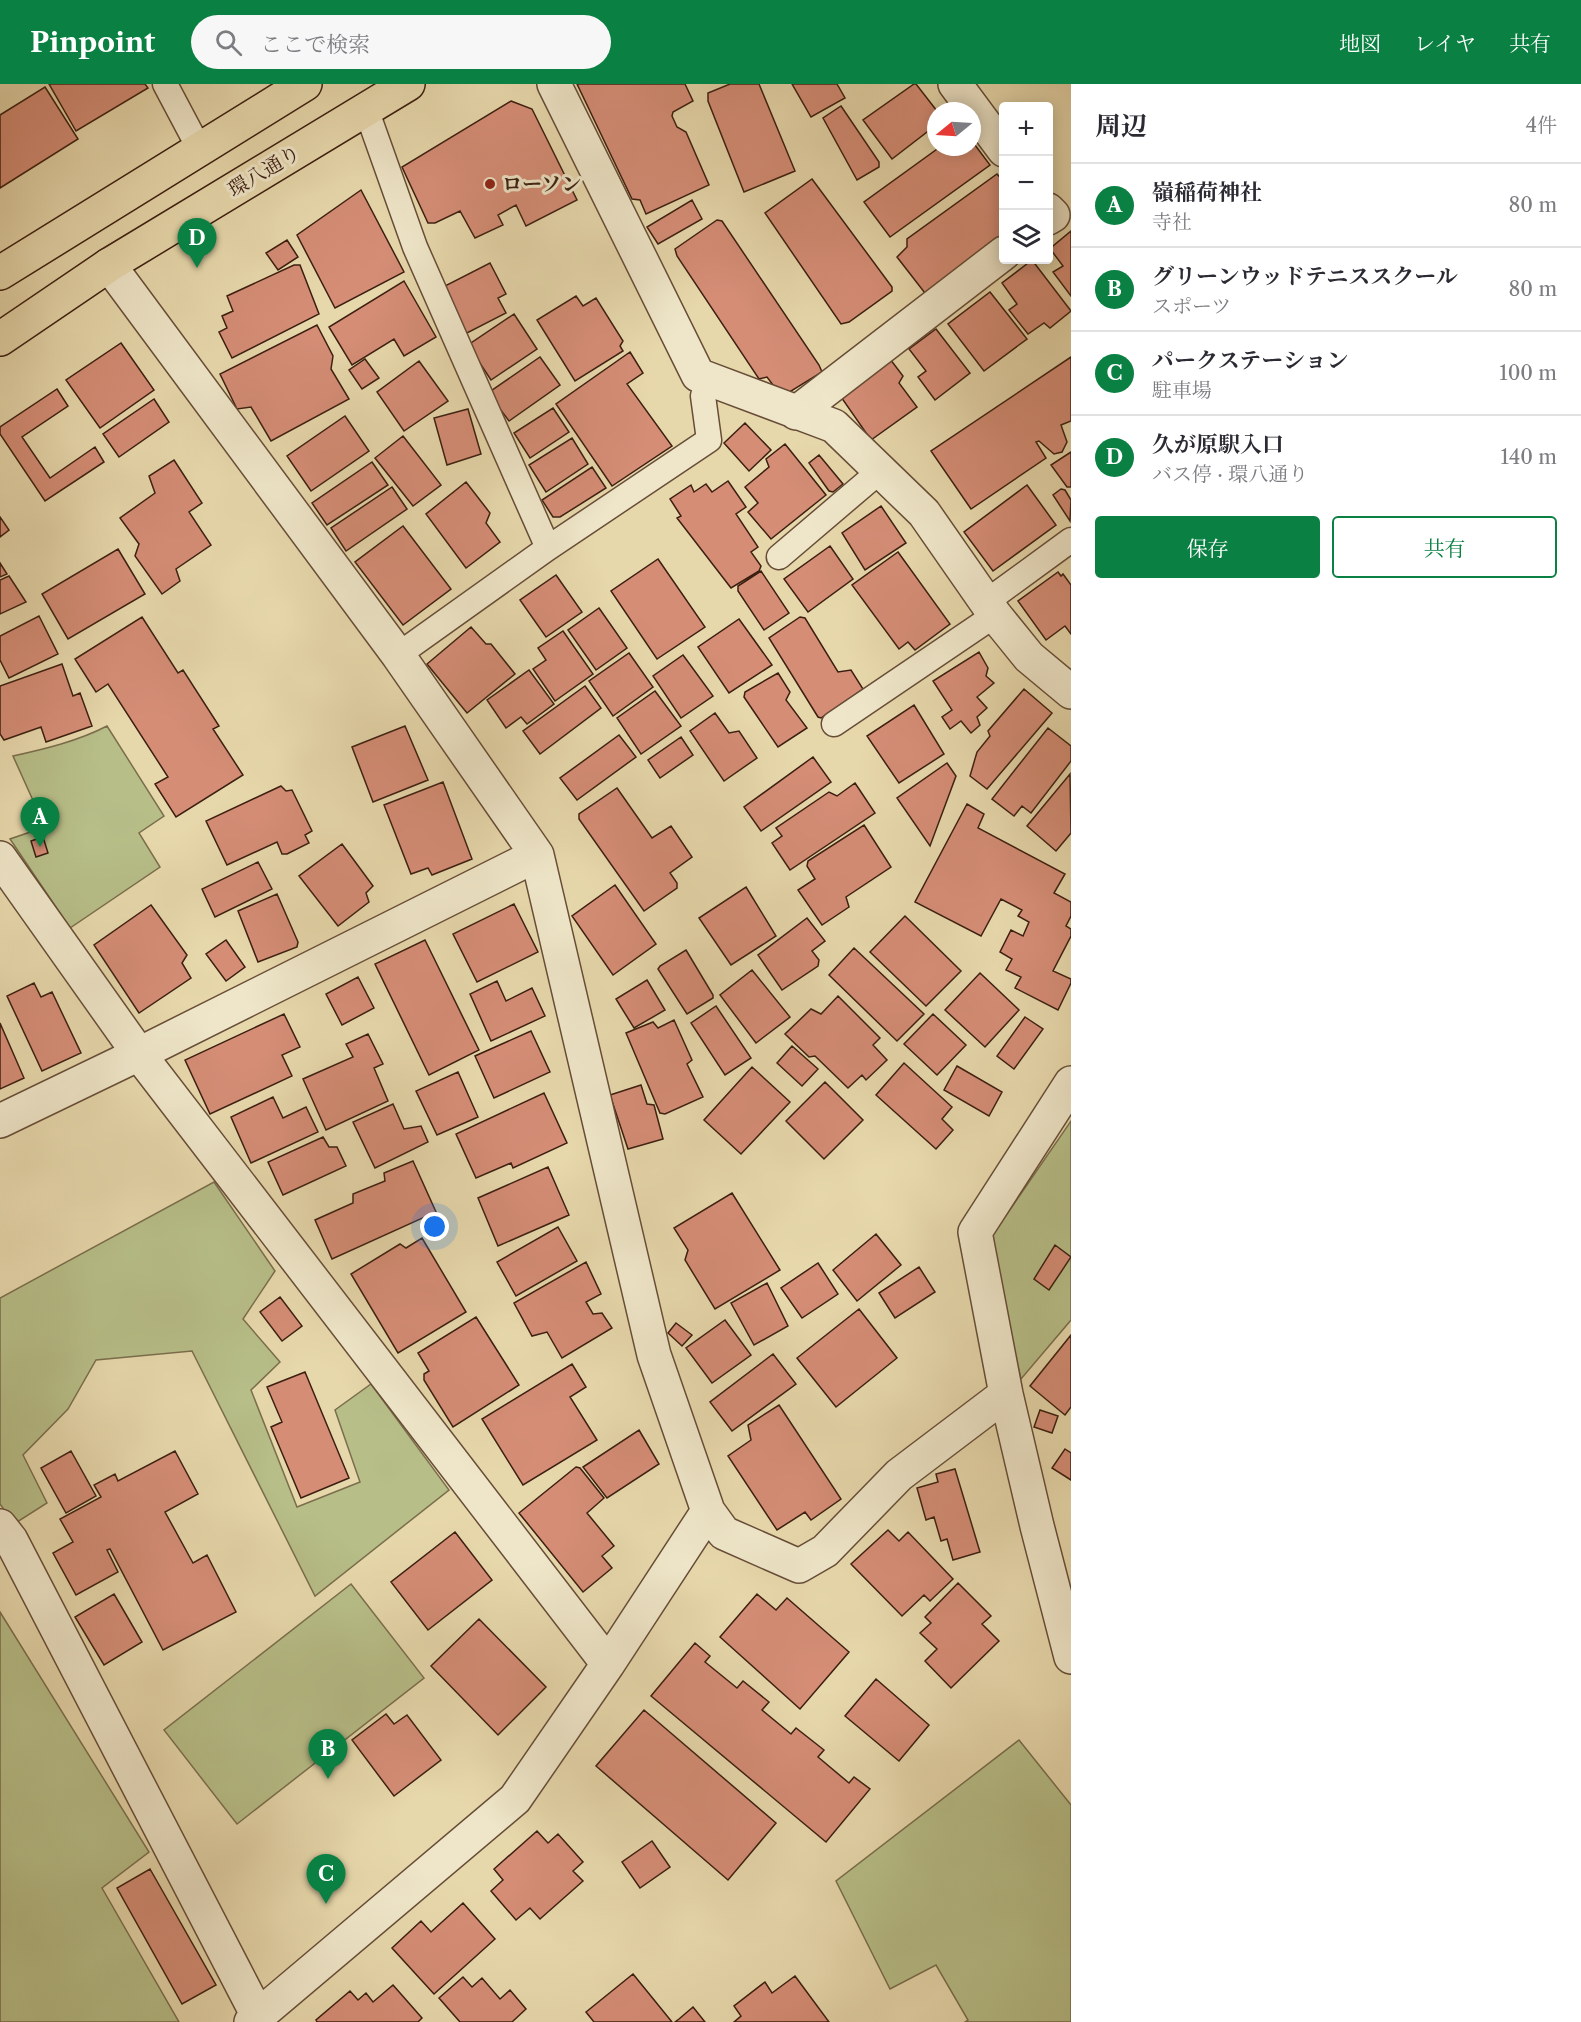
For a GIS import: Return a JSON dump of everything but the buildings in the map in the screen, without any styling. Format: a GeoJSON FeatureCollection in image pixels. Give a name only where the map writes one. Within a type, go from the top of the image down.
{"type":"FeatureCollection","features":[{"type":"Feature","properties":{"kind":"main road"},"geometry":{"type":"LineString","coordinates":[[0,273],[305,84]]}},
{"type":"Feature","properties":{"kind":"main road","name":"環八通り"},"geometry":{"type":"LineString","coordinates":[[0,339],[109,266],[408,84]]}},
{"type":"Feature","properties":{"kind":"street"},"geometry":{"type":"LineString","coordinates":[[554,84],[698,375],[834,426],[924,513],[990,608],[1029,657],[1071,692]]}},
{"type":"Feature","properties":{"kind":"street"},"geometry":{"type":"LineString","coordinates":[[955,84],[999,143]]}},
{"type":"Feature","properties":{"kind":"street"},"geometry":{"type":"LineString","coordinates":[[796,412],[999,257]]}},
{"type":"Feature","properties":{"kind":"street"},"geometry":{"type":"LineString","coordinates":[[109,266],[398,655],[537,855],[654,1355],[708,1511],[724,1533],[799,1566],[825,1551],[899,1475],[1006,1394]]}},
{"type":"Feature","properties":{"kind":"street"},"geometry":{"type":"LineString","coordinates":[[0,1121],[537,855]]}},
{"type":"Feature","properties":{"kind":"street"},"geometry":{"type":"LineString","coordinates":[[0,858],[139,1054],[608,1664]]}},
{"type":"Feature","properties":{"kind":"street"},"geometry":{"type":"LineString","coordinates":[[1071,1083],[975,1232],[1006,1394],[1071,1657]]}},
{"type":"Feature","properties":{"kind":"street"},"geometry":{"type":"LineString","coordinates":[[0,1526],[11,1540],[254,2019],[515,1799],[608,1664],[708,1511]]}},
{"type":"Feature","properties":{"kind":"lane"},"geometry":{"type":"LineString","coordinates":[[165,84],[200,150]]}},
{"type":"Feature","properties":{"kind":"lane"},"geometry":{"type":"LineString","coordinates":[[366,109],[415,247],[548,548]]}},
{"type":"Feature","properties":{"kind":"lane"},"geometry":{"type":"LineString","coordinates":[[398,655],[548,548],[709,440],[703,396],[708,378]]}},
{"type":"Feature","properties":{"kind":"lane"},"geometry":{"type":"LineString","coordinates":[[778,557],[880,471]]}},
{"type":"Feature","properties":{"kind":"lane"},"geometry":{"type":"LineString","coordinates":[[834,724],[990,608],[1071,540]]}},
{"type":"Feature","properties":{"kind":"green space"},"geometry":{"type":"Polygon","coordinates":[[[107,726],[164,816],[139,833],[160,867],[70,928],[10,839],[45,827],[13,756],[73,740],[107,726]]]}},
{"type":"Feature","properties":{"kind":"green space"},"geometry":{"type":"Polygon","coordinates":[[[1071,1121],[1071,1320],[1021,1379],[987,1243],[1071,1121]]]}},
{"type":"Feature","properties":{"kind":"green space"},"geometry":{"type":"Polygon","coordinates":[[[214,1182],[275,1271],[243,1319],[280,1362],[251,1390],[297,1507],[360,1482],[335,1410],[371,1384],[449,1490],[315,1596],[192,1351],[96,1360],[68,1409],[23,1455],[47,1503],[14,1524],[0,1504],[0,1298],[214,1182]]]}},
{"type":"Feature","properties":{"kind":"green space"},"geometry":{"type":"Polygon","coordinates":[[[351,1584],[424,1678],[237,1824],[164,1730],[351,1584]]]}},
{"type":"Feature","properties":{"kind":"green space"},"geometry":{"type":"Polygon","coordinates":[[[0,1612],[149,1852],[102,1888],[179,2022],[0,2022],[0,1612]]]}},
{"type":"Feature","properties":{"kind":"green space"},"geometry":{"type":"Polygon","coordinates":[[[1019,1740],[1071,1805],[1071,2022],[965,2022],[968,2020],[936,1965],[890,1989],[836,1881],[1019,1740]]]}},
{"type":"Feature","properties":{"kind":"place","name":"ローソン"},"geometry":{"type":"Point","coordinates":[490,184]}},
{"type":"Feature","properties":{"kind":"place","name":"久が原駅入口"},"geometry":{"type":"Point","coordinates":[197,268]}},
{"type":"Feature","properties":{"kind":"place","name":"嶺稲荷神社"},"geometry":{"type":"Point","coordinates":[40,847]}},
{"type":"Feature","properties":{"kind":"place","name":"グリーンウッドテニススクール"},"geometry":{"type":"Point","coordinates":[328,1779]}},
{"type":"Feature","properties":{"kind":"place","name":"パークステーション"},"geometry":{"type":"Point","coordinates":[326,1904]}}]}
